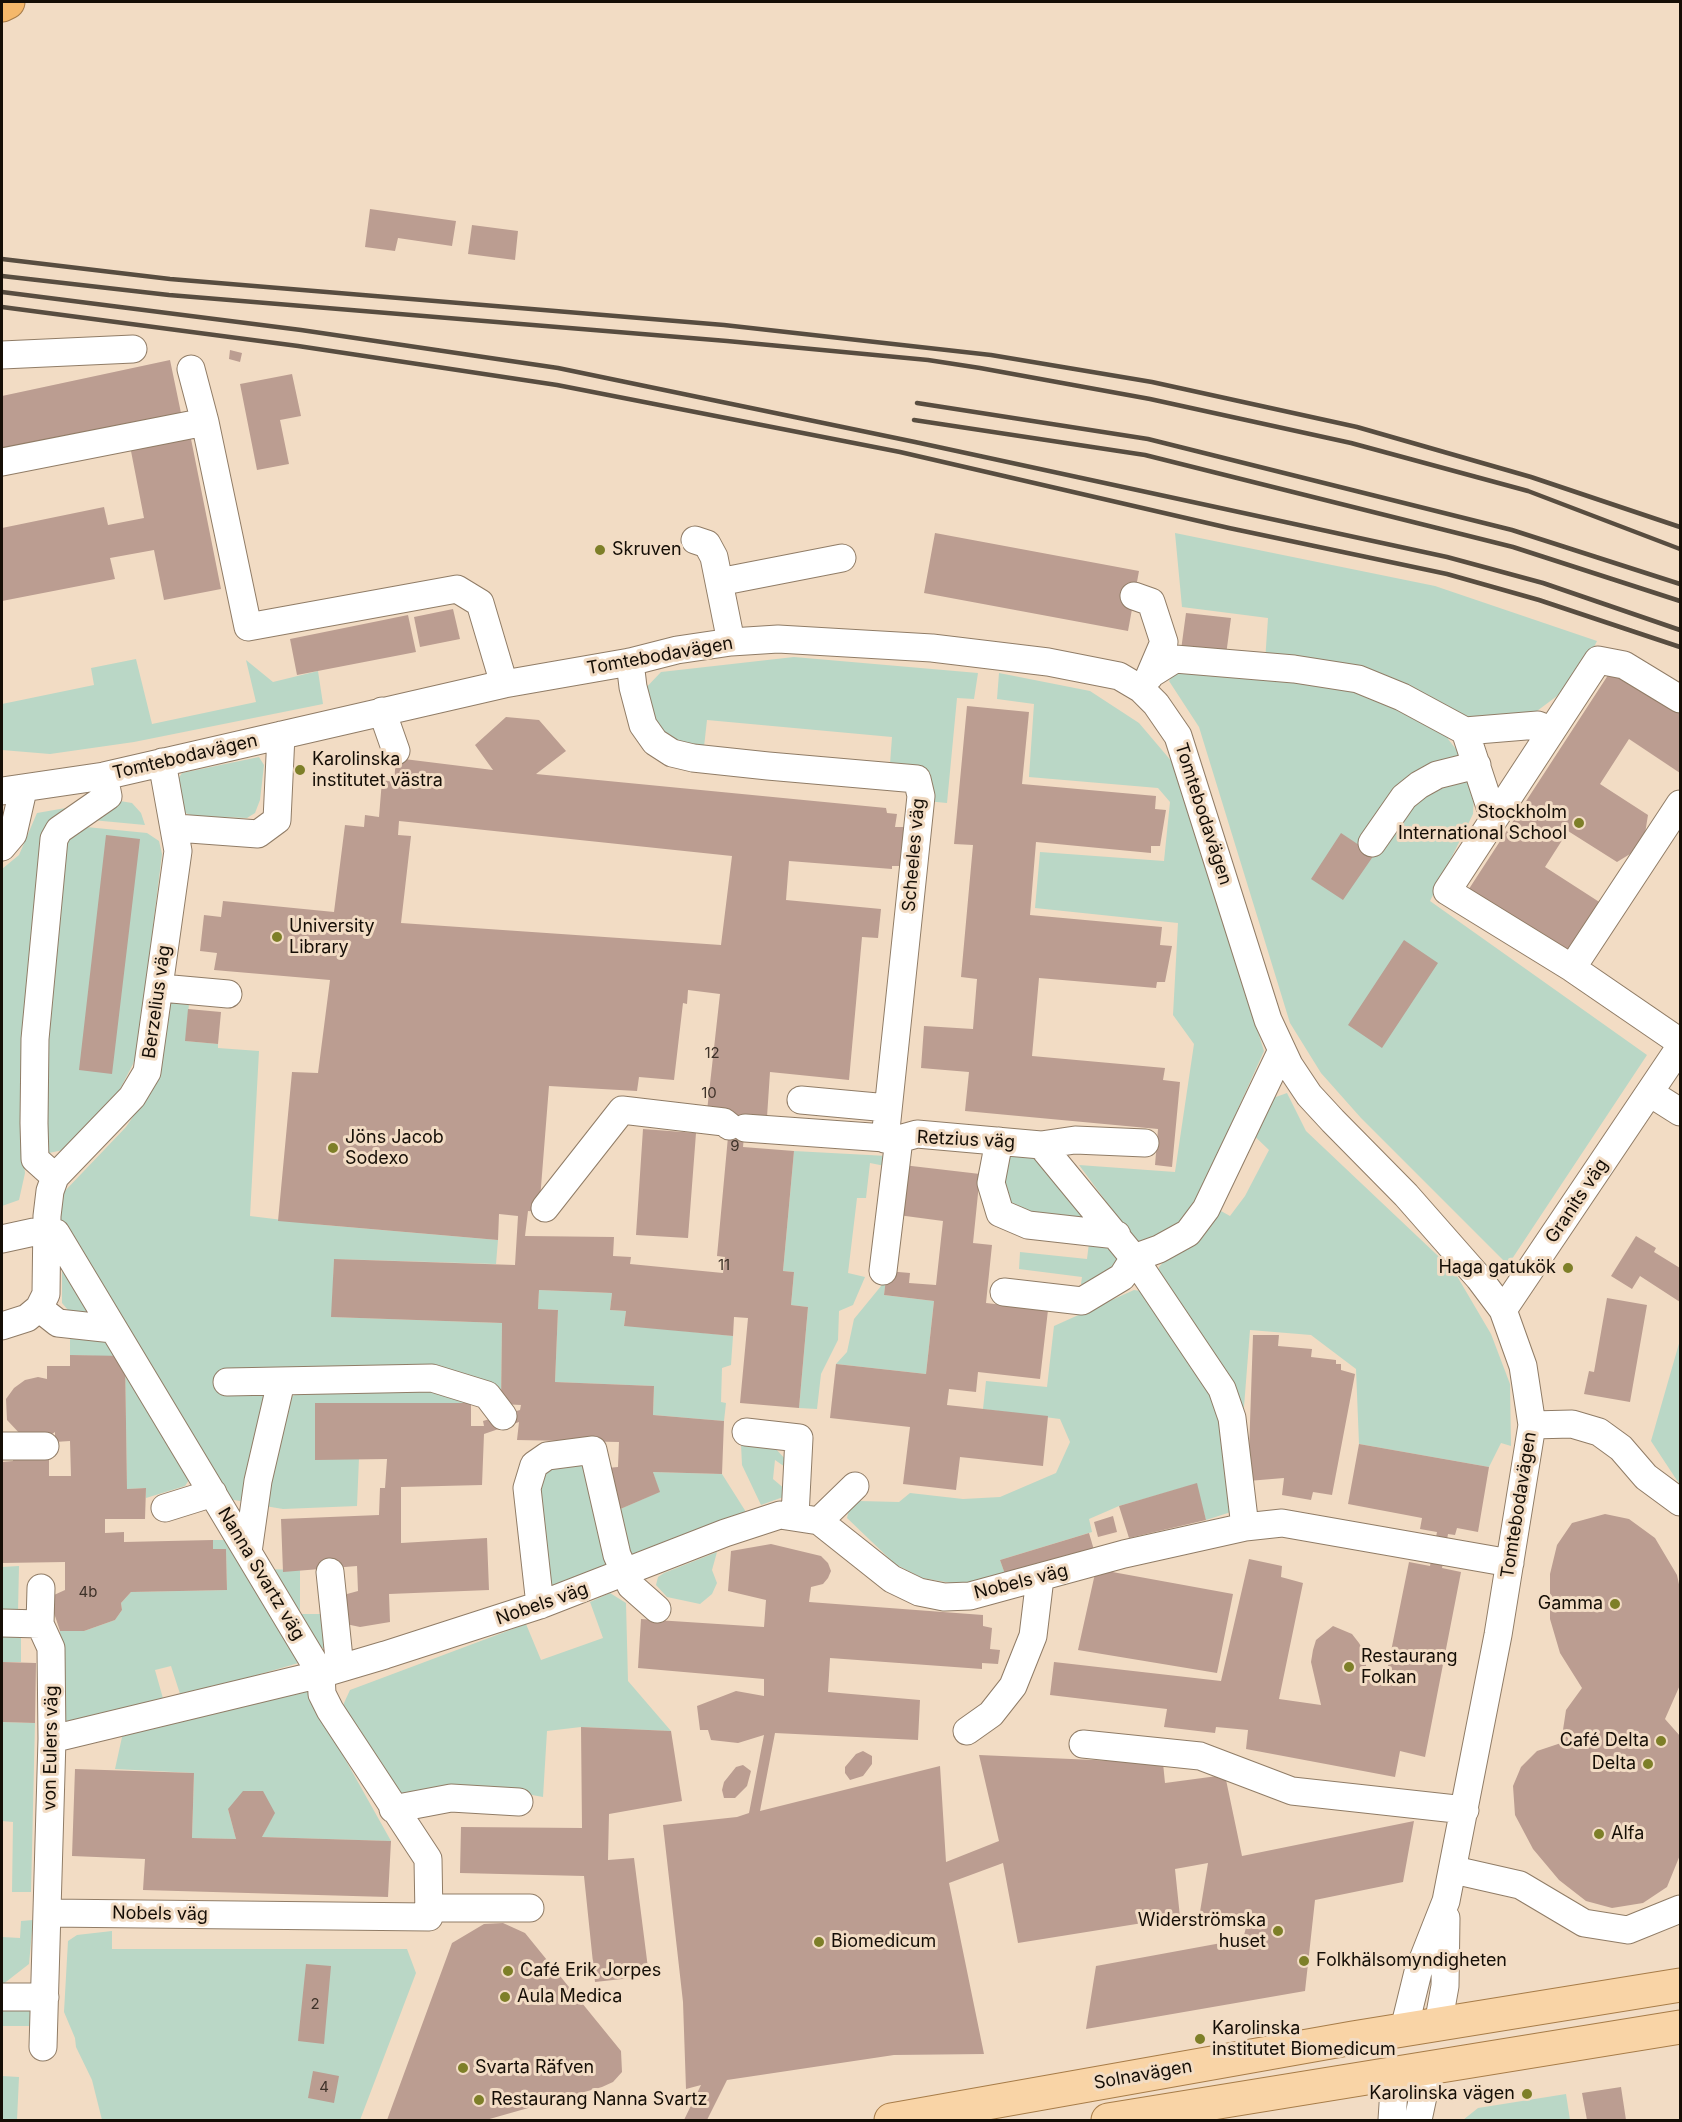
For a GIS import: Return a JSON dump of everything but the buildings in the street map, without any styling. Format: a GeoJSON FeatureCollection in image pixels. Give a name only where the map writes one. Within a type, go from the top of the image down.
{"type":"FeatureCollection","features":[{"type":"Feature","properties":{"kind":"highway"},"geometry":{"type":"LineString","coordinates":[[2,5],[8,2]]}},
{"type":"Feature","properties":{"kind":"main road","name":"Solnavägen"},"geometry":{"type":"LineString","coordinates":[[891,2121],[1404,2029],[1680,1985]]}},
{"type":"Feature","properties":{"kind":"main road"},"geometry":{"type":"LineString","coordinates":[[1429,2068],[1438,2025]]}},
{"type":"Feature","properties":{"kind":"main road"},"geometry":{"type":"LineString","coordinates":[[1108,2121],[1680,2027]]}},
{"type":"Feature","properties":{"kind":"main road"},"geometry":{"type":"LineString","coordinates":[[1395,2074],[1404,2029]]}},
{"type":"Feature","properties":{"kind":"street"},"geometry":{"type":"LineString","coordinates":[[2,355],[133,349]]}},
{"type":"Feature","properties":{"kind":"street"},"geometry":{"type":"LineString","coordinates":[[191,369],[205,422],[248,627],[457,589],[480,603],[504,684]]}},
{"type":"Feature","properties":{"kind":"street"},"geometry":{"type":"LineString","coordinates":[[2,462],[205,422]]}},
{"type":"Feature","properties":{"kind":"street"},"geometry":{"type":"LineString","coordinates":[[695,540],[707,544],[714,558],[731,642]]}},
{"type":"Feature","properties":{"kind":"street"},"geometry":{"type":"LineString","coordinates":[[719,582],[842,558]]}},
{"type":"Feature","properties":{"kind":"street"},"geometry":{"type":"LineString","coordinates":[[1134,596],[1151,602],[1164,642],[1146,682]]}},
{"type":"Feature","properties":{"kind":"street","name":"Tomtebodavägen"},"geometry":{"type":"LineString","coordinates":[[12,790],[104,776],[504,684],[630,662],[677,650],[731,642],[778,639],[932,648],[1048,662],[1146,682],[1156,704],[1178,736],[1268,1020],[1282,1050],[1309,1095],[1456,1250],[1503,1310],[1523,1366],[1532,1425],[1510,1563],[1454,1870],[1446,1901],[1418,1972],[1404,2029]]}},
{"type":"Feature","properties":{"kind":"street"},"geometry":{"type":"LineString","coordinates":[[1146,682],[1174,659],[1294,669],[1358,679],[1402,697],[1465,731],[1538,725],[1551,730]]}},
{"type":"Feature","properties":{"kind":"street"},"geometry":{"type":"LineString","coordinates":[[1680,699],[1624,665],[1598,660],[1447,891],[1572,968],[1680,1042]]}},
{"type":"Feature","properties":{"kind":"street","name":"Scheeles väg"},"geometry":{"type":"LineString","coordinates":[[630,662],[633,687],[643,725],[655,742],[672,753],[768,766],[917,779],[921,796],[888,1108],[892,1139],[883,1271]]}},
{"type":"Feature","properties":{"kind":"street"},"geometry":{"type":"LineString","coordinates":[[382,711],[396,752]]}},
{"type":"Feature","properties":{"kind":"street"},"geometry":{"type":"LineString","coordinates":[[1465,731],[1494,819]]}},
{"type":"Feature","properties":{"kind":"street"},"geometry":{"type":"LineString","coordinates":[[176,828],[258,834],[277,820],[281,735]]}},
{"type":"Feature","properties":{"kind":"street","name":"Berzelius väg"},"geometry":{"type":"LineString","coordinates":[[55,1177],[132,1097],[147,1071],[161,988],[178,851],[176,828],[162,762]]}},
{"type":"Feature","properties":{"kind":"street"},"geometry":{"type":"LineString","coordinates":[[1372,843],[1404,797],[1419,784],[1437,775],[1477,765]]}},
{"type":"Feature","properties":{"kind":"street"},"geometry":{"type":"LineString","coordinates":[[2,1326],[27,1318],[39,1308],[46,1294],[50,1191],[55,1177],[35,1159],[35,1039],[54,839],[59,830],[108,796],[104,776]]}},
{"type":"Feature","properties":{"kind":"street"},"geometry":{"type":"LineString","coordinates":[[2,847],[13,834],[12,790]]}},
{"type":"Feature","properties":{"kind":"street"},"geometry":{"type":"LineString","coordinates":[[1572,968],[1680,804]]}},
{"type":"Feature","properties":{"kind":"street"},"geometry":{"type":"LineString","coordinates":[[161,988],[228,994]]}},
{"type":"Feature","properties":{"kind":"street","name":"Granits väg"},"geometry":{"type":"LineString","coordinates":[[1503,1310],[1680,1047]]}},
{"type":"Feature","properties":{"kind":"street"},"geometry":{"type":"LineString","coordinates":[[1004,1292],[1082,1301],[1122,1277],[1134,1258],[1159,1249],[1188,1233],[1206,1209],[1282,1050]]}},
{"type":"Feature","properties":{"kind":"street"},"geometry":{"type":"LineString","coordinates":[[1650,1093],[1680,1112]]}},
{"type":"Feature","properties":{"kind":"street"},"geometry":{"type":"LineString","coordinates":[[801,1100],[888,1108]]}},
{"type":"Feature","properties":{"kind":"street","name":"Retzius väg"},"geometry":{"type":"LineString","coordinates":[[545,1208],[622,1110],[706,1119],[737,1127],[892,1139],[917,1134],[1041,1145],[1117,1235],[1222,1389],[1232,1418],[1245,1527]]}},
{"type":"Feature","properties":{"kind":"street"},"geometry":{"type":"LineString","coordinates":[[1041,1145],[1075,1140],[1145,1143]]}},
{"type":"Feature","properties":{"kind":"street"},"geometry":{"type":"LineString","coordinates":[[999,1141],[992,1183],[1000,1214],[1028,1225],[1117,1235]]}},
{"type":"Feature","properties":{"kind":"street"},"geometry":{"type":"LineString","coordinates":[[2,1239],[34,1232],[47,1233]]}},
{"type":"Feature","properties":{"kind":"street","name":"Nanna Svartz väg"},"geometry":{"type":"LineString","coordinates":[[47,1233],[56,1233],[248,1552],[330,1671]]}},
{"type":"Feature","properties":{"kind":"street"},"geometry":{"type":"LineString","coordinates":[[39,1308],[58,1323],[112,1329]]}},
{"type":"Feature","properties":{"kind":"street"},"geometry":{"type":"LineString","coordinates":[[227,1382],[432,1378],[487,1395],[504,1416]]}},
{"type":"Feature","properties":{"kind":"street"},"geometry":{"type":"LineString","coordinates":[[248,1552],[258,1481],[281,1382]]}},
{"type":"Feature","properties":{"kind":"street"},"geometry":{"type":"LineString","coordinates":[[1532,1425],[1572,1424],[1599,1432],[1621,1448],[1646,1477],[1680,1502]]}},
{"type":"Feature","properties":{"kind":"street"},"geometry":{"type":"LineString","coordinates":[[746,1432],[799,1438],[807,1518],[855,1486]]}},
{"type":"Feature","properties":{"kind":"street"},"geometry":{"type":"LineString","coordinates":[[2,1446],[45,1446]]}},
{"type":"Feature","properties":{"kind":"street"},"geometry":{"type":"LineString","coordinates":[[540,1605],[527,1488],[534,1465],[547,1456],[592,1450],[617,1555],[631,1586],[657,1609]]}},
{"type":"Feature","properties":{"kind":"street"},"geometry":{"type":"LineString","coordinates":[[165,1508],[207,1483]]}},
{"type":"Feature","properties":{"kind":"street","name":"Nobels väg"},"geometry":{"type":"LineString","coordinates":[[52,1739],[330,1671],[540,1605],[761,1520],[780,1515],[807,1518],[892,1579],[919,1592],[944,1597],[970,1596],[1124,1554],[1245,1527],[1282,1523],[1510,1563]]}},
{"type":"Feature","properties":{"kind":"street"},"geometry":{"type":"LineString","coordinates":[[330,1572],[330,1671],[322,1694],[393,1809],[428,1859],[429,1908],[530,1908]]}},
{"type":"Feature","properties":{"kind":"street"},"geometry":{"type":"LineString","coordinates":[[967,1731],[991,1714],[1013,1686],[1033,1636],[1040,1578]]}},
{"type":"Feature","properties":{"kind":"street"},"geometry":{"type":"LineString","coordinates":[[2,1623],[40,1624],[41,1588]]}},
{"type":"Feature","properties":{"kind":"street","name":"von Eulers väg"},"geometry":{"type":"LineString","coordinates":[[40,1624],[51,1648],[52,1739],[48,1913]]}},
{"type":"Feature","properties":{"kind":"street"},"geometry":{"type":"LineString","coordinates":[[1083,1744],[1200,1756],[1292,1791],[1465,1810]]}},
{"type":"Feature","properties":{"kind":"street"},"geometry":{"type":"LineString","coordinates":[[393,1809],[451,1798],[519,1802]]}},
{"type":"Feature","properties":{"kind":"street"},"geometry":{"type":"LineString","coordinates":[[1454,1870],[1520,1885],[1584,1923],[1628,1930],[1680,1909]]}},
{"type":"Feature","properties":{"kind":"street","name":"Tomtebodavägen"},"geometry":{"type":"LineString","coordinates":[[1438,2025],[1445,1986],[1446,1901]]}},
{"type":"Feature","properties":{"kind":"street","name":"Nobels väg"},"geometry":{"type":"LineString","coordinates":[[48,1913],[429,1917],[429,1908]]}},
{"type":"Feature","properties":{"kind":"street"},"geometry":{"type":"LineString","coordinates":[[43,2047],[48,1913]]}},
{"type":"Feature","properties":{"kind":"street"},"geometry":{"type":"LineString","coordinates":[[2,1997],[45,1997]]}},
{"type":"Feature","properties":{"kind":"street"},"geometry":{"type":"LineString","coordinates":[[1418,2121],[1429,2068]]}},
{"type":"Feature","properties":{"kind":"street"},"geometry":{"type":"LineString","coordinates":[[1392,2121],[1395,2074]]}},
{"type":"Feature","properties":{"kind":"green space"},"geometry":{"type":"Polygon","coordinates":[[[1175,533],[1435,586],[1597,641],[1588,659],[1557,696],[1533,714],[1482,722],[1464,715],[1448,739],[1459,753],[1474,797],[1473,814],[1430,901],[1647,1055],[1508,1265],[1361,1118],[1321,1073],[1290,1023],[1199,727],[1169,681],[1179,666],[1264,676],[1268,618],[1182,607],[1175,533]]]}},
{"type":"Feature","properties":{"kind":"green space"},"geometry":{"type":"Polygon","coordinates":[[[794,657],[978,673],[974,699],[957,698],[947,803],[926,801],[926,768],[890,764],[892,737],[707,720],[704,747],[676,744],[660,735],[641,693],[661,672],[794,657]]]}},
{"type":"Feature","properties":{"kind":"green space"},"geometry":{"type":"Polygon","coordinates":[[[136,659],[152,724],[256,702],[246,660],[273,682],[318,671],[323,704],[134,742],[50,754],[2,750],[2,704],[94,685],[91,668],[136,659]]]}},
{"type":"Feature","properties":{"kind":"green space"},"geometry":{"type":"Polygon","coordinates":[[[999,673],[1090,691],[1139,723],[1173,763],[1264,1051],[1197,1200],[1178,1227],[1152,1242],[1136,1242],[1079,1165],[1175,1172],[1194,1044],[1173,1015],[1178,923],[1035,908],[1040,852],[1164,861],[1170,802],[1158,788],[1029,777],[1034,704],[997,699],[999,673]]]}},
{"type":"Feature","properties":{"kind":"green space"},"geometry":{"type":"Polygon","coordinates":[[[259,757],[264,765],[260,800],[255,813],[247,818],[194,816],[182,812],[176,782],[182,773],[259,757]]]}},
{"type":"Feature","properties":{"kind":"green space"},"geometry":{"type":"Polygon","coordinates":[[[114,800],[132,803],[141,813],[145,825],[92,820],[114,800]]]}},
{"type":"Feature","properties":{"kind":"green space"},"geometry":{"type":"Polygon","coordinates":[[[83,805],[43,845],[20,1127],[25,1173],[19,1200],[2,1206],[2,869],[19,855],[37,813],[83,805]]]}},
{"type":"Feature","properties":{"kind":"green space"},"geometry":{"type":"Polygon","coordinates":[[[76,826],[147,833],[159,841],[162,854],[138,1048],[133,1064],[119,1091],[104,1107],[63,1150],[49,1153],[43,1149],[58,840],[76,826]]]}},
{"type":"Feature","properties":{"kind":"green space"},"geometry":{"type":"Polygon","coordinates":[[[170,1001],[189,1003],[186,1041],[218,1044],[218,1048],[259,1051],[250,1216],[324,1225],[498,1240],[496,1264],[334,1259],[332,1317],[502,1323],[501,1404],[316,1403],[315,1459],[359,1458],[357,1506],[283,1509],[259,1505],[284,1400],[297,1394],[295,1373],[269,1372],[246,1502],[222,1498],[59,1221],[61,1195],[126,1127],[154,1086],[160,1073],[170,1001]]]}},
{"type":"Feature","properties":{"kind":"green space"},"geometry":{"type":"Polygon","coordinates":[[[1287,1093],[1306,1131],[1454,1271],[1491,1334],[1510,1384],[1511,1446],[1501,1443],[1489,1467],[1359,1444],[1356,1369],[1311,1335],[1250,1330],[1244,1407],[1231,1427],[1231,1512],[1206,1520],[1196,1484],[1119,1506],[1089,1519],[1092,1532],[1000,1560],[1006,1577],[963,1585],[922,1578],[895,1564],[847,1518],[850,1505],[859,1501],[899,1502],[910,1493],[963,1499],[1000,1497],[1056,1473],[1070,1442],[1060,1419],[983,1409],[986,1381],[1047,1387],[1054,1326],[1134,1290],[1147,1292],[1156,1278],[1159,1267],[1212,1206],[1230,1216],[1245,1196],[1269,1150],[1244,1126],[1273,1098],[1287,1093]]]}},
{"type":"Feature","properties":{"kind":"green space"},"geometry":{"type":"Polygon","coordinates":[[[794,1151],[887,1156],[885,1166],[870,1163],[866,1198],[857,1198],[848,1273],[865,1277],[853,1305],[839,1311],[838,1340],[821,1374],[817,1409],[799,1408],[808,1307],[791,1305],[794,1272],[783,1271],[794,1151]]]}},
{"type":"Feature","properties":{"kind":"green space"},"geometry":{"type":"Polygon","coordinates":[[[1012,1153],[1040,1160],[1088,1223],[1033,1217],[1004,1197],[1003,1158],[1012,1153]]]}},
{"type":"Feature","properties":{"kind":"green space"},"geometry":{"type":"Polygon","coordinates":[[[1089,1243],[1109,1249],[1120,1261],[1085,1289],[1081,1284],[1082,1277],[1019,1269],[1020,1252],[1087,1259],[1089,1243]]]}},
{"type":"Feature","properties":{"kind":"green space"},"geometry":{"type":"Polygon","coordinates":[[[62,1260],[96,1316],[73,1316],[62,1303],[62,1260]]]}},
{"type":"Feature","properties":{"kind":"green space"},"geometry":{"type":"Polygon","coordinates":[[[886,1280],[884,1295],[934,1301],[926,1374],[836,1364],[847,1352],[854,1319],[886,1280]]]}},
{"type":"Feature","properties":{"kind":"green space"},"geometry":{"type":"Polygon","coordinates":[[[539,1290],[612,1293],[610,1310],[626,1311],[624,1325],[733,1336],[731,1365],[722,1368],[721,1402],[726,1403],[724,1421],[653,1415],[654,1386],[555,1382],[558,1310],[538,1309],[539,1290]]]}},
{"type":"Feature","properties":{"kind":"green space"},"geometry":{"type":"Polygon","coordinates":[[[70,1334],[109,1335],[125,1356],[191,1477],[185,1486],[146,1498],[146,1488],[127,1489],[125,1357],[70,1355],[70,1334]]]}},
{"type":"Feature","properties":{"kind":"green space"},"geometry":{"type":"Polygon","coordinates":[[[1680,1340],[1680,1485],[1651,1441],[1680,1340]]]}},
{"type":"Feature","properties":{"kind":"green space"},"geometry":{"type":"Polygon","coordinates":[[[741,1444],[774,1447],[789,1463],[788,1469],[775,1460],[773,1479],[786,1490],[786,1496],[761,1505],[742,1465],[741,1444]]]}},
{"type":"Feature","properties":{"kind":"green space"},"geometry":{"type":"Polygon","coordinates":[[[586,1464],[612,1565],[552,1590],[537,1492],[547,1469],[586,1464]]]}},
{"type":"Feature","properties":{"kind":"green space"},"geometry":{"type":"Polygon","coordinates":[[[653,1472],[722,1474],[746,1512],[637,1555],[629,1553],[618,1510],[659,1492],[653,1472]]]}},
{"type":"Feature","properties":{"kind":"green space"},"geometry":{"type":"Polygon","coordinates":[[[213,1540],[230,1540],[302,1662],[181,1697],[171,1666],[155,1670],[164,1702],[62,1730],[60,1631],[84,1631],[115,1620],[122,1610],[121,1603],[131,1592],[227,1590],[226,1549],[213,1549],[213,1540]]]}},
{"type":"Feature","properties":{"kind":"green space"},"geometry":{"type":"Polygon","coordinates":[[[717,1552],[712,1570],[717,1583],[712,1594],[700,1604],[667,1597],[656,1585],[658,1577],[664,1573],[717,1552]]]}},
{"type":"Feature","properties":{"kind":"green space"},"geometry":{"type":"Polygon","coordinates":[[[19,1566],[18,1611],[2,1615],[2,1567],[19,1566]]]}},
{"type":"Feature","properties":{"kind":"green space"},"geometry":{"type":"Polygon","coordinates":[[[264,1569],[300,1570],[300,1614],[320,1614],[325,1647],[320,1649],[264,1569]]]}},
{"type":"Feature","properties":{"kind":"green space"},"geometry":{"type":"Polygon","coordinates":[[[610,1593],[626,1603],[628,1681],[671,1731],[581,1727],[547,1731],[543,1797],[483,1786],[399,1800],[344,1714],[344,1703],[350,1690],[526,1624],[541,1660],[603,1638],[590,1602],[610,1593]]]}},
{"type":"Feature","properties":{"kind":"green space"},"geometry":{"type":"Polygon","coordinates":[[[2,1631],[21,1635],[21,1662],[2,1662],[2,1631]]]}},
{"type":"Feature","properties":{"kind":"green space"},"geometry":{"type":"Polygon","coordinates":[[[303,1684],[391,1841],[262,1837],[274,1813],[228,1809],[236,1839],[192,1838],[194,1773],[115,1769],[124,1728],[303,1684]]]}},
{"type":"Feature","properties":{"kind":"green space"},"geometry":{"type":"Polygon","coordinates":[[[2,1722],[35,1723],[31,1892],[12,1892],[13,1822],[2,1821],[2,1722]]]}},
{"type":"Feature","properties":{"kind":"green space"},"geometry":{"type":"Polygon","coordinates":[[[33,1920],[29,1964],[2,1985],[2,1937],[20,1938],[21,1921],[33,1920]]]}},
{"type":"Feature","properties":{"kind":"green space"},"geometry":{"type":"Polygon","coordinates":[[[112,1931],[112,1949],[407,1949],[416,1973],[360,2120],[102,2120],[92,2080],[76,2047],[75,2038],[64,2012],[68,1941],[77,1935],[112,1931]]]}},
{"type":"Feature","properties":{"kind":"green space"},"geometry":{"type":"Polygon","coordinates":[[[2,2011],[35,2011],[37,2026],[2,2026],[2,2011]]]}},
{"type":"Feature","properties":{"kind":"green space"},"geometry":{"type":"Polygon","coordinates":[[[2,2076],[19,2077],[17,2120],[2,2120],[2,2076]]]}},
{"type":"Feature","properties":{"kind":"green space"},"geometry":{"type":"Polygon","coordinates":[[[1566,2094],[1570,2120],[1463,2120],[1478,2108],[1566,2094]]]}},
{"type":"Feature","properties":{"kind":"railway"},"geometry":{"type":"LineString","coordinates":[[2,259],[170,279],[724,325],[991,355],[1152,382],[1357,427],[1531,477],[1680,527]]}},
{"type":"Feature","properties":{"kind":"railway"},"geometry":{"type":"LineString","coordinates":[[2,276],[169,295],[727,341],[928,360],[980,368],[1150,399],[1351,443],[1528,491],[1680,549]]}},
{"type":"Feature","properties":{"kind":"railway"},"geometry":{"type":"LineString","coordinates":[[2,292],[301,330],[558,368],[915,442],[1447,557],[1543,583],[1680,630]]}},
{"type":"Feature","properties":{"kind":"railway"},"geometry":{"type":"LineString","coordinates":[[2,307],[298,346],[557,385],[900,452],[1229,528],[1447,574],[1539,600],[1680,647]]}},
{"type":"Feature","properties":{"kind":"railway"},"geometry":{"type":"LineString","coordinates":[[917,403],[1148,439],[1512,530],[1680,584]]}},
{"type":"Feature","properties":{"kind":"railway"},"geometry":{"type":"LineString","coordinates":[[914,420],[1145,455],[1513,547],[1680,601]]}},
{"type":"Feature","properties":{"kind":"place","name":"Skruven"},"geometry":{"type":"Point","coordinates":[600,550]}},
{"type":"Feature","properties":{"kind":"place","name":"Karolinska institutet västra"},"geometry":{"type":"Point","coordinates":[300,770]}},
{"type":"Feature","properties":{"kind":"place","name":"Stockholm International School"},"geometry":{"type":"Point","coordinates":[1579,823]}},
{"type":"Feature","properties":{"kind":"place","name":"University Library"},"geometry":{"type":"Point","coordinates":[277,937]}},
{"type":"Feature","properties":{"kind":"place","name":"Jöns Jacob Sodexo"},"geometry":{"type":"Point","coordinates":[333,1148]}},
{"type":"Feature","properties":{"kind":"place","name":"Haga gatukök"},"geometry":{"type":"Point","coordinates":[1568,1268]}},
{"type":"Feature","properties":{"kind":"place","name":"Gamma"},"geometry":{"type":"Point","coordinates":[1615,1604]}},
{"type":"Feature","properties":{"kind":"place","name":"Restaurang Folkan"},"geometry":{"type":"Point","coordinates":[1349,1667]}},
{"type":"Feature","properties":{"kind":"place","name":"Café Delta"},"geometry":{"type":"Point","coordinates":[1661,1741]}},
{"type":"Feature","properties":{"kind":"place","name":"Delta"},"geometry":{"type":"Point","coordinates":[1648,1764]}},
{"type":"Feature","properties":{"kind":"place","name":"Alfa"},"geometry":{"type":"Point","coordinates":[1599,1834]}},
{"type":"Feature","properties":{"kind":"place","name":"Widerströmska huset"},"geometry":{"type":"Point","coordinates":[1278,1931]}},
{"type":"Feature","properties":{"kind":"place","name":"Biomedicum"},"geometry":{"type":"Point","coordinates":[819,1942]}},
{"type":"Feature","properties":{"kind":"place","name":"Folkhälsomyndigheten"},"geometry":{"type":"Point","coordinates":[1304,1961]}},
{"type":"Feature","properties":{"kind":"place","name":"Café Erik Jorpes"},"geometry":{"type":"Point","coordinates":[508,1971]}},
{"type":"Feature","properties":{"kind":"place","name":"Aula Medica"},"geometry":{"type":"Point","coordinates":[505,1997]}},
{"type":"Feature","properties":{"kind":"place","name":"Karolinska institutet Biomedicum"},"geometry":{"type":"Point","coordinates":[1200,2039]}},
{"type":"Feature","properties":{"kind":"place","name":"Svarta Räfven"},"geometry":{"type":"Point","coordinates":[463,2068]}},
{"type":"Feature","properties":{"kind":"place","name":"Karolinska vägen"},"geometry":{"type":"Point","coordinates":[1527,2094]}},
{"type":"Feature","properties":{"kind":"place","name":"Restaurang Nanna Svartz"},"geometry":{"type":"Point","coordinates":[479,2100]}}]}
